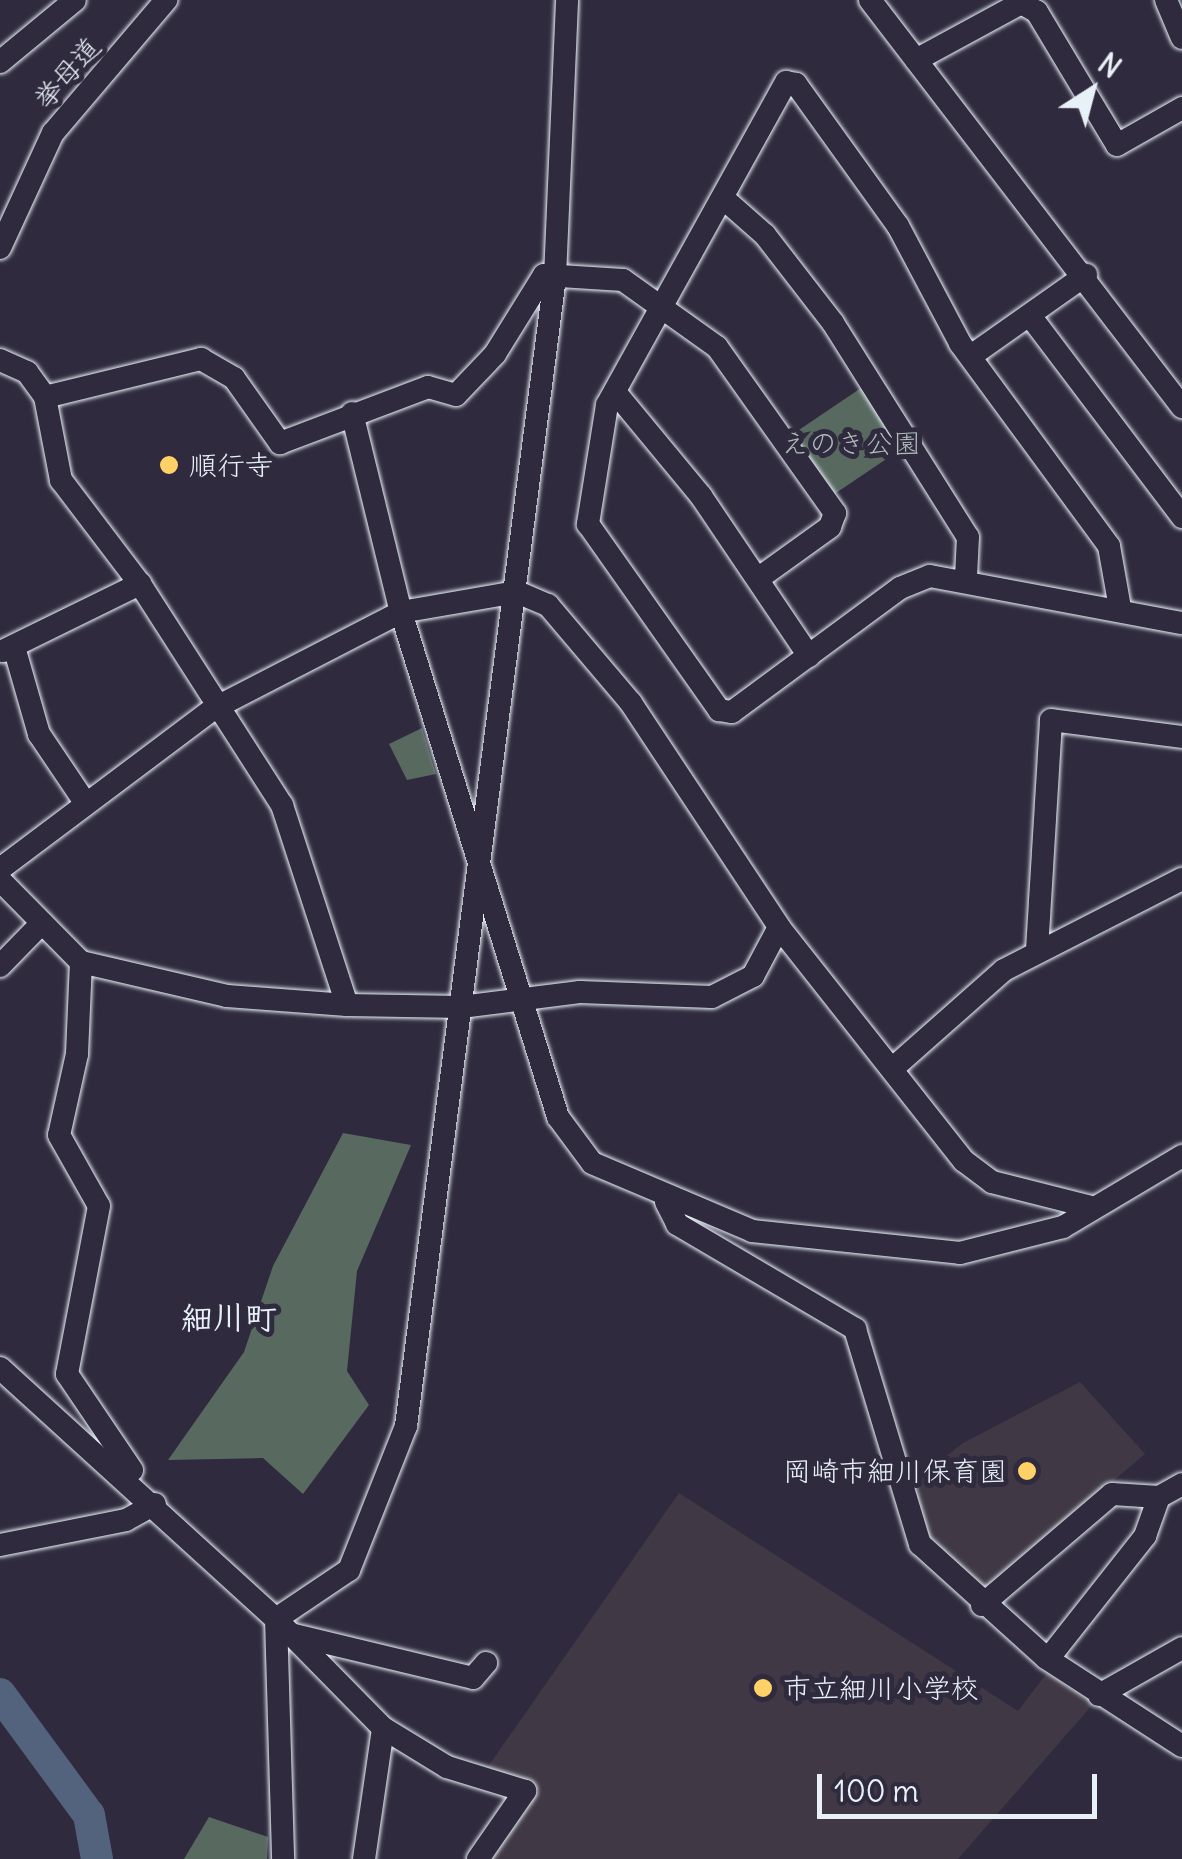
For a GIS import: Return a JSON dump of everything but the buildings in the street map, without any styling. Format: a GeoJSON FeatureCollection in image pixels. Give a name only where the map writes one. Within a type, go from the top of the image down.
{"type":"FeatureCollection","features":[{"type":"Feature","properties":{"kind":"street"},"geometry":{"type":"LineString","coordinates":[[0,62],[75,0]]}},
{"type":"Feature","properties":{"kind":"street","name":"挙母道"},"geometry":{"type":"LineString","coordinates":[[0,248],[53,133],[166,0]]}},
{"type":"Feature","properties":{"kind":"street"},"geometry":{"type":"LineString","coordinates":[[283,1859],[283,1627],[350,1570],[399,1452],[517,592],[555,277],[567,0]]}},
{"type":"Feature","properties":{"kind":"street"},"geometry":{"type":"LineString","coordinates":[[870,0],[995,171],[1086,275],[1182,407]]}},
{"type":"Feature","properties":{"kind":"street"},"geometry":{"type":"LineString","coordinates":[[1166,0],[1182,38]]}},
{"type":"Feature","properties":{"kind":"street"},"geometry":{"type":"LineString","coordinates":[[916,60],[1022,3],[1037,12],[1117,145],[1182,108]]}},
{"type":"Feature","properties":{"kind":"street"},"geometry":{"type":"LineString","coordinates":[[1120,608],[1109,546],[971,356],[898,226],[792,80],[615,392],[588,530],[719,710],[732,712],[912,582],[966,578],[1182,623]]}},
{"type":"Feature","properties":{"kind":"street"},"geometry":{"type":"LineString","coordinates":[[723,198],[765,235],[833,323],[968,537],[966,578]]}},
{"type":"Feature","properties":{"kind":"street"},"geometry":{"type":"LineString","coordinates":[[44,397],[201,359],[227,370],[280,443],[428,387],[456,395],[495,354],[544,275],[623,280],[665,302],[717,347],[834,513],[830,528],[759,578]]}},
{"type":"Feature","properties":{"kind":"street"},"geometry":{"type":"LineString","coordinates":[[971,356],[1086,275]]}},
{"type":"Feature","properties":{"kind":"street"},"geometry":{"type":"LineString","coordinates":[[1031,317],[1182,517]]}},
{"type":"Feature","properties":{"kind":"street"},"geometry":{"type":"LineString","coordinates":[[0,360],[26,372],[44,397],[61,480],[140,584],[213,709],[282,805],[347,1005]]}},
{"type":"Feature","properties":{"kind":"street"},"geometry":{"type":"LineString","coordinates":[[615,392],[759,578],[809,656]]}},
{"type":"Feature","properties":{"kind":"street"},"geometry":{"type":"LineString","coordinates":[[352,414],[401,612],[521,998],[566,1132],[592,1164],[666,1202],[752,1231],[960,1253],[1063,1228],[1182,1156]]}},
{"type":"Feature","properties":{"kind":"street"},"geometry":{"type":"LineString","coordinates":[[86,804],[40,734],[7,650],[140,584]]}},
{"type":"Feature","properties":{"kind":"street"},"geometry":{"type":"LineString","coordinates":[[0,869],[213,709],[401,612],[517,592],[548,604],[631,703],[779,927],[980,1175],[1092,1207]]}},
{"type":"Feature","properties":{"kind":"street"},"geometry":{"type":"LineString","coordinates":[[1037,950],[1051,720],[1182,737]]}},
{"type":"Feature","properties":{"kind":"street"},"geometry":{"type":"LineString","coordinates":[[892,1069],[1037,950],[1182,879]]}},
{"type":"Feature","properties":{"kind":"street"},"geometry":{"type":"LineString","coordinates":[[0,880],[81,962],[228,996],[347,1005],[461,1007],[521,998],[712,997],[752,976],[779,927]]}},
{"type":"Feature","properties":{"kind":"street"},"geometry":{"type":"LineString","coordinates":[[0,966],[42,923]]}},
{"type":"Feature","properties":{"kind":"street"},"geometry":{"type":"LineString","coordinates":[[81,962],[77,1054],[59,1135],[100,1206],[68,1374],[156,1505]]}},
{"type":"Feature","properties":{"kind":"street"},"geometry":{"type":"LineString","coordinates":[[666,1202],[678,1224],[856,1330],[905,1517],[982,1604],[1048,1659],[1182,1746]]}},
{"type":"Feature","properties":{"kind":"street"},"geometry":{"type":"LineString","coordinates":[[0,1368],[156,1505],[382,1728],[447,1767],[526,1791],[478,1859]]}},
{"type":"Feature","properties":{"kind":"street"},"geometry":{"type":"LineString","coordinates":[[982,1604],[1112,1494],[1159,1496],[1182,1484]]}},
{"type":"Feature","properties":{"kind":"street"},"geometry":{"type":"LineString","coordinates":[[1048,1659],[1145,1536],[1159,1496]]}},
{"type":"Feature","properties":{"kind":"street"},"geometry":{"type":"LineString","coordinates":[[0,1545],[126,1520],[156,1505]]}},
{"type":"Feature","properties":{"kind":"street"},"geometry":{"type":"LineString","coordinates":[[283,1627],[472,1678],[486,1663]]}},
{"type":"Feature","properties":{"kind":"street"},"geometry":{"type":"LineString","coordinates":[[1099,1695],[1182,1648]]}},
{"type":"Feature","properties":{"kind":"street"},"geometry":{"type":"LineString","coordinates":[[364,1859],[382,1728]]}},
{"type":"Feature","properties":{"kind":"shaded area","name":"岡崎市細川保育園"},"geometry":{"type":"Polygon","coordinates":[[[1080,1382],[1145,1454],[983,1591],[922,1528],[907,1487],[963,1443],[1080,1382]]]}},
{"type":"Feature","properties":{"kind":"shaded area","name":"市立細川小学校"},"geometry":{"type":"Polygon","coordinates":[[[679,1493],[1018,1711],[1047,1673],[1093,1704],[958,1859],[490,1859],[540,1790],[487,1768],[679,1493]]]}},
{"type":"Feature","properties":{"kind":"green space","name":"えのき公園"},"geometry":{"type":"Polygon","coordinates":[[[864,386],[905,447],[832,496],[791,435],[864,386]]]}},
{"type":"Feature","properties":{"kind":"green space"},"geometry":{"type":"Polygon","coordinates":[[[422,728],[436,774],[407,780],[389,744],[422,728]]]}},
{"type":"Feature","properties":{"kind":"green space"},"geometry":{"type":"Polygon","coordinates":[[[343,1133],[411,1145],[357,1271],[347,1371],[369,1405],[303,1494],[263,1458],[168,1460],[244,1352],[273,1266],[343,1133]]]}},
{"type":"Feature","properties":{"kind":"green space"},"geometry":{"type":"Polygon","coordinates":[[[209,1817],[268,1837],[267,1859],[184,1859],[209,1817]]]}},
{"type":"Feature","properties":{"kind":"waterway"},"geometry":{"type":"LineString","coordinates":[[0,1694],[89,1815],[97,1859]]}},
{"type":"Feature","properties":{"kind":"place","name":"順行寺"},"geometry":{"type":"Point","coordinates":[169,465]}},
{"type":"Feature","properties":{"kind":"place","name":"岡崎市細川保育園"},"geometry":{"type":"Point","coordinates":[1027,1471]}},
{"type":"Feature","properties":{"kind":"place","name":"市立細川小学校"},"geometry":{"type":"Point","coordinates":[763,1688]}},
{"type":"Feature","properties":{"kind":"district","name":"細川町"},"geometry":{"type":"Point","coordinates":[229,1318]}}]}
